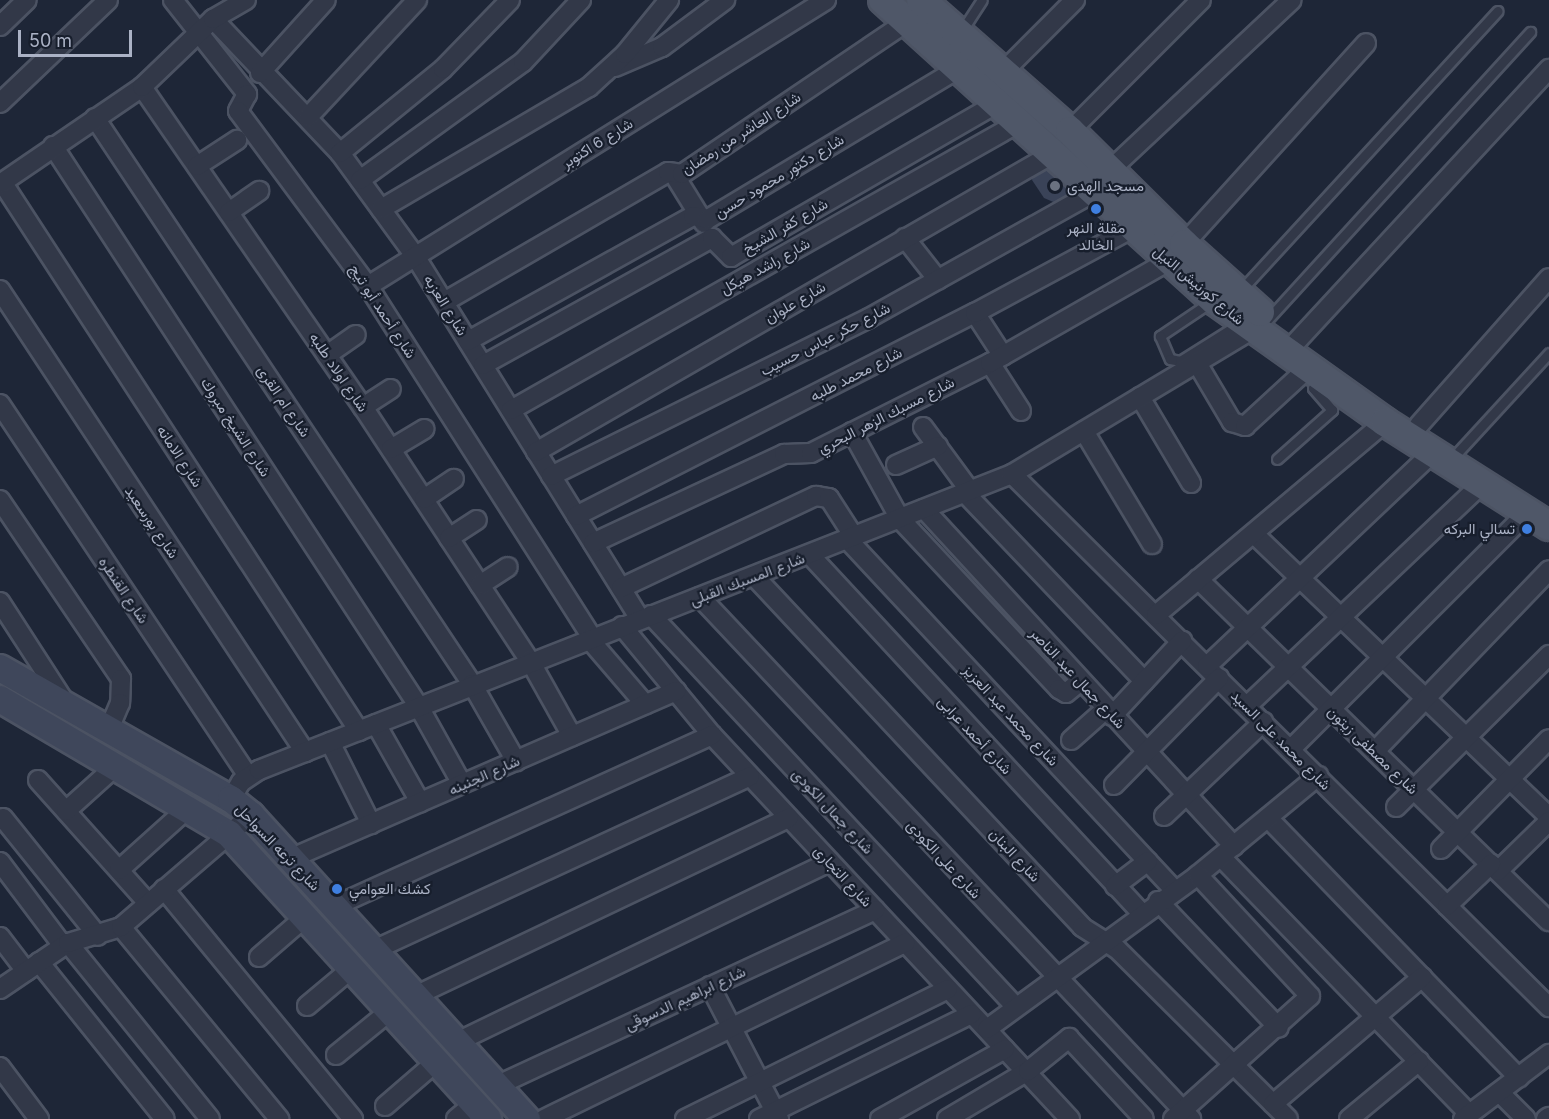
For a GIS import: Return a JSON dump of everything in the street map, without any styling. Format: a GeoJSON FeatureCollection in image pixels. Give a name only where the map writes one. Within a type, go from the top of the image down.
{"type":"FeatureCollection","features":[{"type":"Feature","properties":{"kind":"main road","name":"شارع كورنيش النيل"},"geometry":{"type":"LineString","coordinates":[[883,0],[914,11],[960,34],[1070,131],[1132,228],[1177,253]]}},
{"type":"Feature","properties":{"kind":"main road","name":"شارع كورنيش النيل"},"geometry":{"type":"LineString","coordinates":[[914,11],[961,66],[1020,122],[1054,153],[1102,182],[1254,324],[1315,372],[1385,422],[1446,452],[1542,516]]}},
{"type":"Feature","properties":{"kind":"main road","name":"شارع كورنيش النيل"},"geometry":{"type":"LineString","coordinates":[[1254,324],[1297,341],[1419,425],[1482,484],[1542,516]]}},
{"type":"Feature","properties":{"kind":"main road","name":"شارع ترعه السواحل"},"geometry":{"type":"LineString","coordinates":[[0,668],[231,799],[251,815],[527,1119]]}},
{"type":"Feature","properties":{"kind":"main road","name":"شارع ترعه السواحل"},"geometry":{"type":"LineString","coordinates":[[0,699],[229,834],[429,1054],[473,1114]]}},
{"type":"Feature","properties":{"kind":"main road"},"geometry":{"type":"LineString","coordinates":[[429,1054],[450,1035]]}},
{"type":"Feature","properties":{"kind":"street"},"geometry":{"type":"LineString","coordinates":[[0,26],[27,0]]}},
{"type":"Feature","properties":{"kind":"street"},"geometry":{"type":"LineString","coordinates":[[0,103],[108,0]]}},
{"type":"Feature","properties":{"kind":"street","name":"شارع أحمد أبو تيج"},"geometry":{"type":"LineString","coordinates":[[173,0],[247,95],[238,111],[368,286],[591,638],[645,704]]}},
{"type":"Feature","properties":{"kind":"street"},"geometry":{"type":"LineString","coordinates":[[1,183],[142,87],[213,19],[246,0]]}},
{"type":"Feature","properties":{"kind":"street"},"geometry":{"type":"LineString","coordinates":[[260,73],[326,0]]}},
{"type":"Feature","properties":{"kind":"street"},"geometry":{"type":"LineString","coordinates":[[308,117],[417,0]]}},
{"type":"Feature","properties":{"kind":"street"},"geometry":{"type":"LineString","coordinates":[[340,153],[443,69],[510,0]]}},
{"type":"Feature","properties":{"kind":"street"},"geometry":{"type":"LineString","coordinates":[[360,180],[523,62],[581,0]]}},
{"type":"Feature","properties":{"kind":"street"},"geometry":{"type":"LineString","coordinates":[[381,209],[566,104],[611,68],[669,0]]}},
{"type":"Feature","properties":{"kind":"street"},"geometry":{"type":"LineString","coordinates":[[611,68],[662,47],[725,0]]}},
{"type":"Feature","properties":{"kind":"street","name":"شارع 6 اكتوبر"},"geometry":{"type":"LineString","coordinates":[[368,286],[826,0]]}},
{"type":"Feature","properties":{"kind":"street"},"geometry":{"type":"LineString","coordinates":[[1003,72],[1075,0]]}},
{"type":"Feature","properties":{"kind":"street"},"geometry":{"type":"LineString","coordinates":[[1070,131],[1201,0]]}},
{"type":"Feature","properties":{"kind":"street","name":"شارع حكر عباس حسيب"},"geometry":{"type":"LineString","coordinates":[[550,476],[938,280],[1102,182],[1292,0]]}},
{"type":"Feature","properties":{"kind":"street","name":"شارع العاشر من رمضان"},"geometry":{"type":"LineString","coordinates":[[444,302],[673,173],[682,174],[914,11]]}},
{"type":"Feature","properties":{"kind":"street","name":"شارع العزبه"},"geometry":{"type":"LineString","coordinates":[[213,19],[260,73],[308,117],[340,153],[381,209],[415,256],[621,588],[646,617]]}},
{"type":"Feature","properties":{"kind":"street","name":"شارع مسبك الزهر البحري"},"geometry":{"type":"LineString","coordinates":[[593,543],[784,454],[811,453],[997,359],[1177,253],[1366,43]]}},
{"type":"Feature","properties":{"kind":"street","name":"شارع دكتور محمود حسن"},"geometry":{"type":"LineString","coordinates":[[468,341],[693,216],[708,219],[961,66]]}},
{"type":"Feature","properties":{"kind":"street"},"geometry":{"type":"LineString","coordinates":[[1297,341],[1549,69]]}},
{"type":"Feature","properties":{"kind":"street","name":"شارع اولاد طلبه"},"geometry":{"type":"LineString","coordinates":[[142,87],[391,449],[530,661],[572,736]]}},
{"type":"Feature","properties":{"kind":"street","name":"شارع كفر الشيخ"},"geometry":{"type":"LineString","coordinates":[[713,237],[731,257],[999,102]]}},
{"type":"Feature","properties":{"kind":"street","name":"شارع ام القرى"},"geometry":{"type":"LineString","coordinates":[[95,118],[472,684],[516,760]]}},
{"type":"Feature","properties":{"kind":"street","name":"شارع راشد هيكل"},"geometry":{"type":"LineString","coordinates":[[511,410],[1020,122]]}},
{"type":"Feature","properties":{"kind":"street"},"geometry":{"type":"LineString","coordinates":[[197,166],[237,140]]}},
{"type":"Feature","properties":{"kind":"street","name":"شارع الشيخ مبروك"},"geometry":{"type":"LineString","coordinates":[[53,146],[419,707],[462,784]]}},
{"type":"Feature","properties":{"kind":"street","name":"شارع علوان"},"geometry":{"type":"LineString","coordinates":[[536,452],[1054,153]]}},
{"type":"Feature","properties":{"kind":"street"},"geometry":{"type":"LineString","coordinates":[[483,365],[713,237],[673,173]]}},
{"type":"Feature","properties":{"kind":"street","name":"شارع الامانه"},"geometry":{"type":"LineString","coordinates":[[1,183],[359,731]]}},
{"type":"Feature","properties":{"kind":"street"},"geometry":{"type":"LineString","coordinates":[[229,212],[259,191]]}},
{"type":"Feature","properties":{"kind":"street","name":"شارع محمد طلبه"},"geometry":{"type":"LineString","coordinates":[[576,516],[975,313],[1132,228]]}},
{"type":"Feature","properties":{"kind":"street"},"geometry":{"type":"LineString","coordinates":[[905,238],[938,280]]}},
{"type":"Feature","properties":{"kind":"street"},"geometry":{"type":"LineString","coordinates":[[1419,425],[1549,278]]}},
{"type":"Feature","properties":{"kind":"street","name":"شارع بورسعيد"},"geometry":{"type":"LineString","coordinates":[[0,290],[305,752]]}},
{"type":"Feature","properties":{"kind":"street"},"geometry":{"type":"LineString","coordinates":[[975,313],[1021,411]]}},
{"type":"Feature","properties":{"kind":"street","name":"شارع المسبك القبلى"},"geometry":{"type":"LineString","coordinates":[[248,776],[530,661],[810,555],[1012,474],[1197,363],[1254,324]]}},
{"type":"Feature","properties":{"kind":"street"},"geometry":{"type":"LineString","coordinates":[[327,355],[356,335]]}},
{"type":"Feature","properties":{"kind":"street"},"geometry":{"type":"LineString","coordinates":[[1197,363],[1232,422],[1245,426],[1315,372]]}},
{"type":"Feature","properties":{"kind":"street"},"geometry":{"type":"LineString","coordinates":[[363,407],[390,389]]}},
{"type":"Feature","properties":{"kind":"street"},"geometry":{"type":"LineString","coordinates":[[1140,397],[1191,483]]}},
{"type":"Feature","properties":{"kind":"street","name":"شارع القنطره"},"geometry":{"type":"LineString","coordinates":[[0,404],[248,776]]}},
{"type":"Feature","properties":{"kind":"street"},"geometry":{"type":"LineString","coordinates":[[1156,615],[1385,422]]}},
{"type":"Feature","properties":{"kind":"street"},"geometry":{"type":"LineString","coordinates":[[924,426],[967,492],[1144,681]]}},
{"type":"Feature","properties":{"kind":"street"},"geometry":{"type":"LineString","coordinates":[[391,449],[424,429]]}},
{"type":"Feature","properties":{"kind":"street"},"geometry":{"type":"LineString","coordinates":[[1084,431],[1152,544]]}},
{"type":"Feature","properties":{"kind":"street"},"geometry":{"type":"LineString","coordinates":[[852,432],[900,519],[1059,689],[1066,693],[1081,681]]}},
{"type":"Feature","properties":{"kind":"street"},"geometry":{"type":"LineString","coordinates":[[896,465],[938,446]]}},
{"type":"Feature","properties":{"kind":"street"},"geometry":{"type":"LineString","coordinates":[[1114,785],[1148,753],[1247,627],[1300,576],[1446,452]]}},
{"type":"Feature","properties":{"kind":"street","name":"شارع محمد على السيد"},"geometry":{"type":"LineString","coordinates":[[1012,474],[1549,1007]]}},
{"type":"Feature","properties":{"kind":"street"},"geometry":{"type":"LineString","coordinates":[[424,499],[454,479]]}},
{"type":"Feature","properties":{"kind":"street"},"geometry":{"type":"LineString","coordinates":[[1247,706],[1482,484]]}},
{"type":"Feature","properties":{"kind":"street","name":"شارع محمد عبد العزيز"},"geometry":{"type":"LineString","coordinates":[[621,588],[816,496],[832,502],[851,539],[1174,890]]}},
{"type":"Feature","properties":{"kind":"street"},"geometry":{"type":"LineString","coordinates":[[0,500],[121,679],[120,704],[109,729]]}},
{"type":"Feature","properties":{"kind":"street","name":"شارع جمال عبد الناصر"},"geometry":{"type":"LineString","coordinates":[[924,510],[1186,795],[1227,851],[1419,1061],[1466,1116]]}},
{"type":"Feature","properties":{"kind":"street"},"geometry":{"type":"LineString","coordinates":[[1291,749],[1384,657],[1542,516]]}},
{"type":"Feature","properties":{"kind":"street"},"geometry":{"type":"LineString","coordinates":[[449,537],[477,520]]}},
{"type":"Feature","properties":{"kind":"street"},"geometry":{"type":"LineString","coordinates":[[1254,534],[1549,817]]}},
{"type":"Feature","properties":{"kind":"street","name":"شارع أحمد عرابى"},"geometry":{"type":"LineString","coordinates":[[810,555],[1141,913]]}},
{"type":"Feature","properties":{"kind":"street"},"geometry":{"type":"LineString","coordinates":[[480,585],[508,567]]}},
{"type":"Feature","properties":{"kind":"street"},"geometry":{"type":"LineString","coordinates":[[1375,751],[1549,570]]}},
{"type":"Feature","properties":{"kind":"street","name":"شارع البنان"},"geometry":{"type":"LineString","coordinates":[[754,576],[1082,927],[1105,940],[1288,1119]]}},
{"type":"Feature","properties":{"kind":"street","name":"شارع مصطفى زيتون"},"geometry":{"type":"LineString","coordinates":[[1198,579],[1494,868],[1546,913]]}},
{"type":"Feature","properties":{"kind":"street","name":"شارع على الكودى"},"geometry":{"type":"LineString","coordinates":[[700,597],[1183,1116]]}},
{"type":"Feature","properties":{"kind":"street"},"geometry":{"type":"LineString","coordinates":[[0,602],[67,705]]}},
{"type":"Feature","properties":{"kind":"street","name":"شارع جمال الكودى"},"geometry":{"type":"LineString","coordinates":[[646,617],[1016,1006]]}},
{"type":"Feature","properties":{"kind":"street","name":"شارع التجارى"},"geometry":{"type":"LineString","coordinates":[[622,626],[712,735],[971,1014],[1028,1071],[1060,1116]]}},
{"type":"Feature","properties":{"kind":"street"},"geometry":{"type":"LineString","coordinates":[[1071,740],[1109,712],[1144,681],[1182,641]]}},
{"type":"Feature","properties":{"kind":"street"},"geometry":{"type":"LineString","coordinates":[[1396,807],[1549,655]]}},
{"type":"Feature","properties":{"kind":"street","name":"شارع الجنينه"},"geometry":{"type":"LineString","coordinates":[[292,858],[676,691]]}},
{"type":"Feature","properties":{"kind":"street"},"geometry":{"type":"LineString","coordinates":[[1164,816],[1263,722]]}},
{"type":"Feature","properties":{"kind":"street"},"geometry":{"type":"LineString","coordinates":[[376,724],[420,802]]}},
{"type":"Feature","properties":{"kind":"street"},"geometry":{"type":"LineString","coordinates":[[335,906],[712,735]]}},
{"type":"Feature","properties":{"kind":"street"},"geometry":{"type":"LineString","coordinates":[[1441,849],[1549,740]]}},
{"type":"Feature","properties":{"kind":"street"},"geometry":{"type":"LineString","coordinates":[[330,742],[371,824]]}},
{"type":"Feature","properties":{"kind":"street"},"geometry":{"type":"LineString","coordinates":[[66,811],[116,766]]}},
{"type":"Feature","properties":{"kind":"street"},"geometry":{"type":"LineString","coordinates":[[231,799],[248,776]]}},
{"type":"Feature","properties":{"kind":"street"},"geometry":{"type":"LineString","coordinates":[[374,950],[750,776]]}},
{"type":"Feature","properties":{"kind":"street"},"geometry":{"type":"LineString","coordinates":[[987,1029],[1053,976],[1198,875],[1318,776]]}},
{"type":"Feature","properties":{"kind":"street"},"geometry":{"type":"LineString","coordinates":[[38,780],[148,903]]}},
{"type":"Feature","properties":{"kind":"street"},"geometry":{"type":"LineString","coordinates":[[119,870],[187,808]]}},
{"type":"Feature","properties":{"kind":"street"},"geometry":{"type":"LineString","coordinates":[[0,989],[66,945],[121,927],[251,815]]}},
{"type":"Feature","properties":{"kind":"street"},"geometry":{"type":"LineString","coordinates":[[3,818],[98,936]]}},
{"type":"Feature","properties":{"kind":"street"},"geometry":{"type":"LineString","coordinates":[[416,996],[789,818]]}},
{"type":"Feature","properties":{"kind":"street"},"geometry":{"type":"LineString","coordinates":[[1268,818],[1518,1078]]}},
{"type":"Feature","properties":{"kind":"street"},"geometry":{"type":"LineString","coordinates":[[1447,906],[1549,821]]}},
{"type":"Feature","properties":{"kind":"street"},"geometry":{"type":"LineString","coordinates":[[1115,886],[1148,861]]}},
{"type":"Feature","properties":{"kind":"street"},"geometry":{"type":"LineString","coordinates":[[0,862],[210,1119]]}},
{"type":"Feature","properties":{"kind":"street"},"geometry":{"type":"LineString","coordinates":[[450,1035],[830,862]]}},
{"type":"Feature","properties":{"kind":"street"},"geometry":{"type":"LineString","coordinates":[[1183,1116],[1279,1028],[1310,996],[1198,875]]}},
{"type":"Feature","properties":{"kind":"street"},"geometry":{"type":"LineString","coordinates":[[164,889],[353,1119]]}},
{"type":"Feature","properties":{"kind":"street"},"geometry":{"type":"LineString","coordinates":[[1158,901],[1279,1028]]}},
{"type":"Feature","properties":{"kind":"street","name":"شارع ابراهيم الدسوقى"},"geometry":{"type":"LineString","coordinates":[[496,1086],[875,910]]}},
{"type":"Feature","properties":{"kind":"street"},"geometry":{"type":"LineString","coordinates":[[259,957],[304,918]]}},
{"type":"Feature","properties":{"kind":"street"},"geometry":{"type":"LineString","coordinates":[[121,927],[279,1119]]}},
{"type":"Feature","properties":{"kind":"street"},"geometry":{"type":"LineString","coordinates":[[0,937],[32,967],[165,1119]]}},
{"type":"Feature","properties":{"kind":"street"},"geometry":{"type":"LineString","coordinates":[[544,1119],[905,943]]}},
{"type":"Feature","properties":{"kind":"street"},"geometry":{"type":"LineString","coordinates":[[307,1006],[351,969]]}},
{"type":"Feature","properties":{"kind":"street"},"geometry":{"type":"LineString","coordinates":[[1273,1104],[1422,977]]}},
{"type":"Feature","properties":{"kind":"street"},"geometry":{"type":"LineString","coordinates":[[710,986],[759,1083],[771,1116],[971,1014]]}},
{"type":"Feature","properties":{"kind":"street"},"geometry":{"type":"LineString","coordinates":[[685,1119],[948,989]]}},
{"type":"Feature","properties":{"kind":"street"},"geometry":{"type":"LineString","coordinates":[[336,1055],[390,1011]]}},
{"type":"Feature","properties":{"kind":"street"},"geometry":{"type":"LineString","coordinates":[[947,1119],[1028,1071],[1069,1038],[1144,1119]]}},
{"type":"Feature","properties":{"kind":"street"},"geometry":{"type":"LineString","coordinates":[[880,1119],[1005,1049]]}},
{"type":"Feature","properties":{"kind":"street"},"geometry":{"type":"LineString","coordinates":[[385,1106],[429,1054]]}},
{"type":"Feature","properties":{"kind":"street"},"geometry":{"type":"LineString","coordinates":[[1466,1116],[1549,1054]]}},
{"type":"Feature","properties":{"kind":"street"},"geometry":{"type":"LineString","coordinates":[[1349,1119],[1419,1061]]}},
{"type":"Feature","properties":{"kind":"street"},"geometry":{"type":"LineString","coordinates":[[0,1067],[39,1119]]}},
{"type":"Feature","properties":{"kind":"street"},"geometry":{"type":"LineString","coordinates":[[1499,1092],[1526,1119]]}},
{"type":"Feature","properties":{"kind":"lane"},"geometry":{"type":"LineString","coordinates":[[960,34],[982,0]]}},
{"type":"Feature","properties":{"kind":"lane"},"geometry":{"type":"LineString","coordinates":[[1498,11],[1226,297],[1160,336],[1170,359],[1180,361],[1254,324],[1530,32]]}},
{"type":"Feature","properties":{"kind":"lane"},"geometry":{"type":"LineString","coordinates":[[1446,452],[1549,353]]}},
{"type":"Feature","properties":{"kind":"lane"},"geometry":{"type":"LineString","coordinates":[[1277,459],[1332,410],[1313,388],[1315,372]]}},
{"type":"Feature","properties":{"kind":"building","name":"مسجد الهدى"},"geometry":{"type":"Polygon","coordinates":[[[1050,160],[1075,192],[1058,204],[1044,198],[1032,180],[1034,169],[1050,160]]]}},
{"type":"Feature","properties":{"kind":"place","name":"مسجد الهدى"},"geometry":{"type":"Point","coordinates":[1055,186]}},
{"type":"Feature","properties":{"kind":"place","name":"مقلة النهر الخالد"},"geometry":{"type":"Point","coordinates":[1096,209]}},
{"type":"Feature","properties":{"kind":"place","name":"تسالي البركه"},"geometry":{"type":"Point","coordinates":[1527,529]}},
{"type":"Feature","properties":{"kind":"place","name":"كشك العوامي"},"geometry":{"type":"Point","coordinates":[337,889]}}]}
